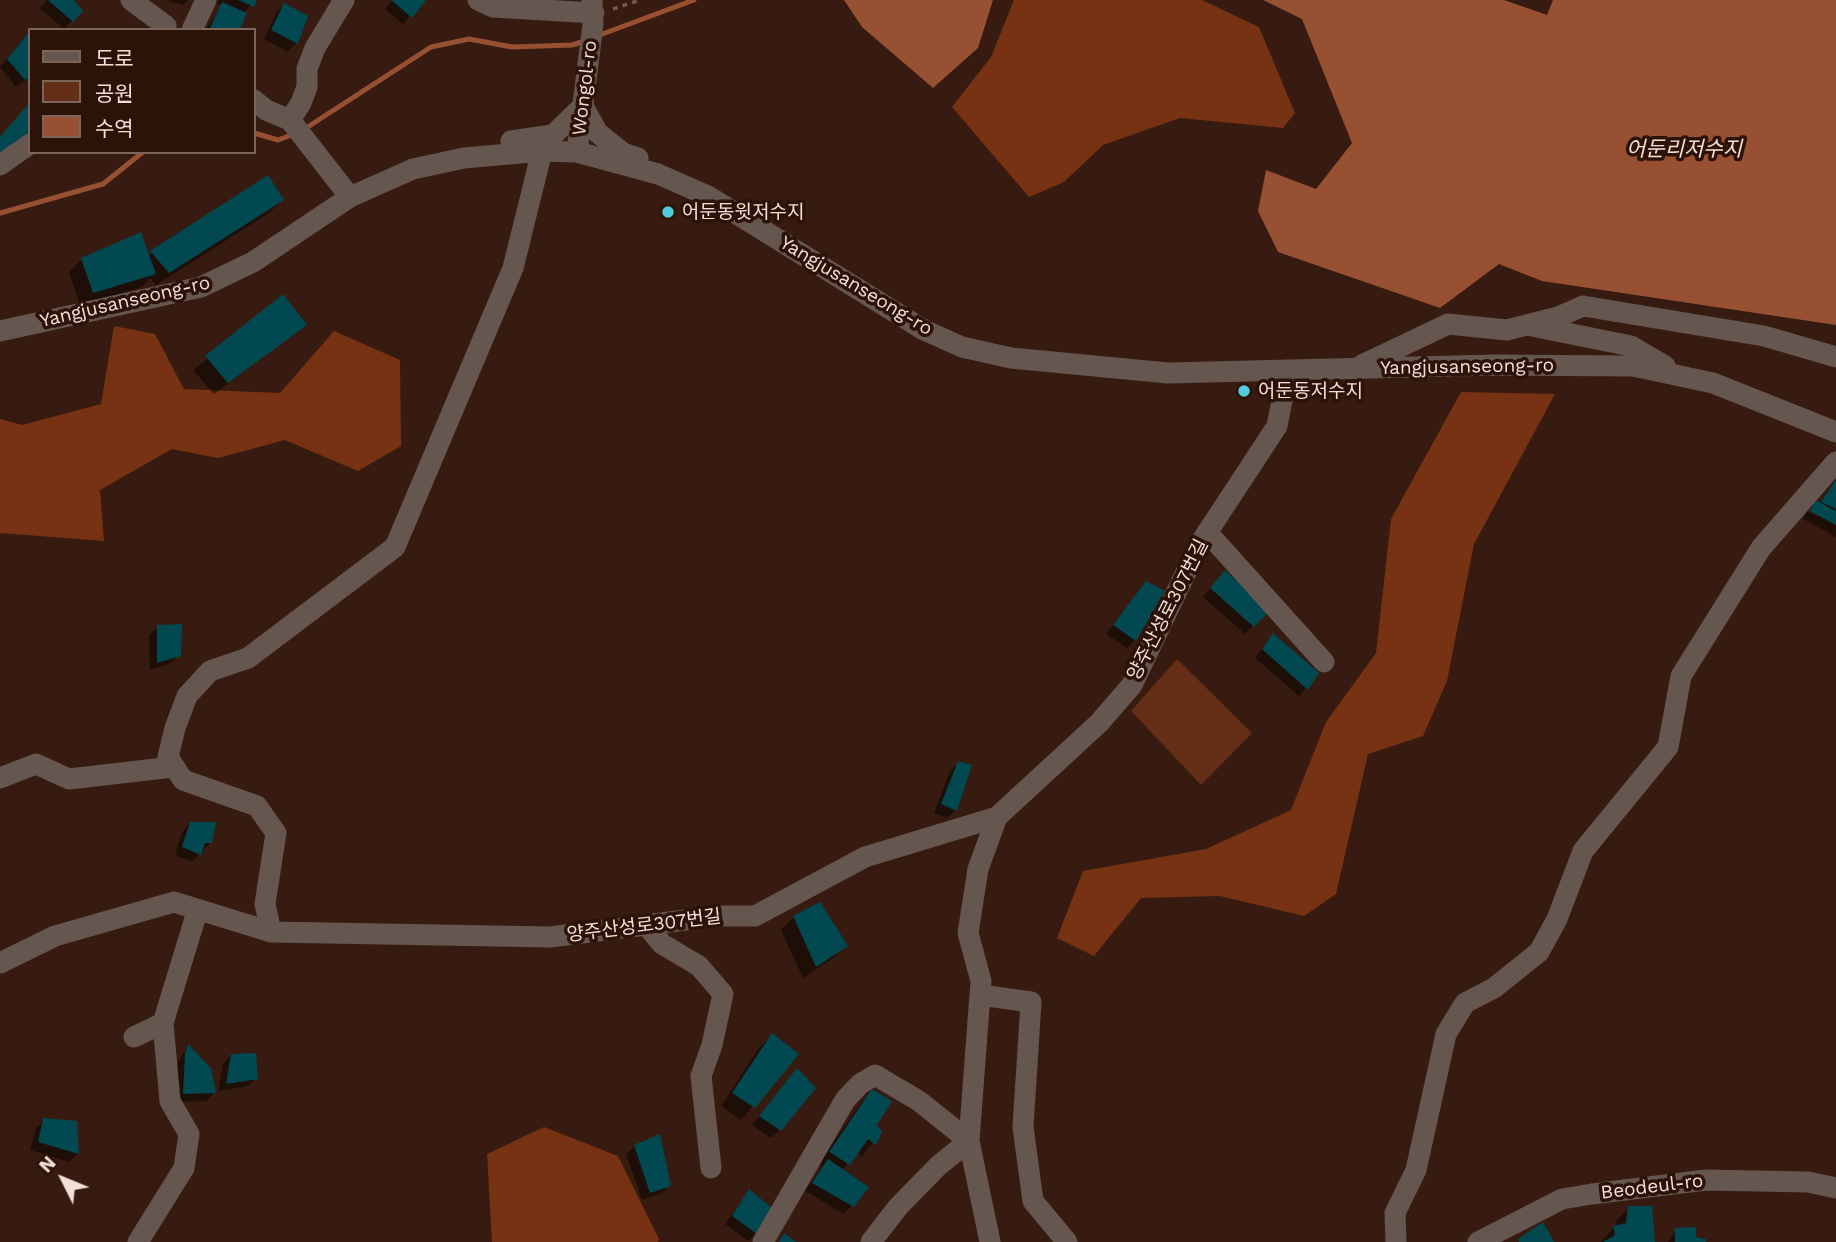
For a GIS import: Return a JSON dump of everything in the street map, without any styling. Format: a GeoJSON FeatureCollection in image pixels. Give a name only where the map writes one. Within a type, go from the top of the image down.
{"type":"FeatureCollection","features":[{"type":"Feature","properties":{"kind":"street"},"geometry":{"type":"LineString","coordinates":[[131,0],[167,28]]}},
{"type":"Feature","properties":{"kind":"street"},"geometry":{"type":"LineString","coordinates":[[193,28],[206,0]]}},
{"type":"Feature","properties":{"kind":"street"},"geometry":{"type":"LineString","coordinates":[[296,128],[307,88],[307,69],[344,0]]}},
{"type":"Feature","properties":{"kind":"street"},"geometry":{"type":"LineString","coordinates":[[478,0],[493,7],[593,12]]}},
{"type":"Feature","properties":{"kind":"street","name":"Wongol-ro"},"geometry":{"type":"LineString","coordinates":[[577,152],[593,12]]}},
{"type":"Feature","properties":{"kind":"street"},"geometry":{"type":"LineString","coordinates":[[256,102],[296,128],[350,197]]}},
{"type":"Feature","properties":{"kind":"street"},"geometry":{"type":"LineString","coordinates":[[464,158],[478,149],[554,135],[583,106],[598,132],[607,141],[623,153],[680,172],[688,187]]}},
{"type":"Feature","properties":{"kind":"street"},"geometry":{"type":"LineString","coordinates":[[0,165],[28,145]]}},
{"type":"Feature","properties":{"kind":"street"},"geometry":{"type":"LineString","coordinates":[[271,932],[265,904],[276,833],[257,806],[183,780],[168,757],[187,696],[210,671],[248,658],[371,568],[395,547],[513,268],[542,151]]}},
{"type":"Feature","properties":{"kind":"street","name":"Yangjusanseong-ro"},"geometry":{"type":"LineString","coordinates":[[0,331],[201,287],[253,261],[350,197],[413,169],[464,158],[542,151],[577,152],[658,174],[734,210],[885,307],[962,346],[1037,362],[1141,371],[1609,365],[1681,375],[1745,394],[1836,432]]}},
{"type":"Feature","properties":{"kind":"street"},"geometry":{"type":"LineString","coordinates":[[1353,369],[1448,324],[1507,331],[1583,306],[1764,336],[1836,357]]}},
{"type":"Feature","properties":{"kind":"street"},"geometry":{"type":"LineString","coordinates":[[1527,325],[1631,346],[1681,375]]}},
{"type":"Feature","properties":{"kind":"street","name":"양주산성로307번길"},"geometry":{"type":"LineString","coordinates":[[0,963],[55,936],[174,902],[197,912],[271,932],[550,937],[648,927],[717,916],[755,916],[865,857],[997,817],[1099,723],[1132,685],[1208,532],[1278,426],[1289,370]]}},
{"type":"Feature","properties":{"kind":"street"},"geometry":{"type":"LineString","coordinates":[[1396,1242],[1395,1213],[1416,1170],[1446,1034],[1465,1003],[1494,988],[1539,952],[1557,919],[1583,851],[1668,747],[1681,676],[1761,548],[1836,461]]}},
{"type":"Feature","properties":{"kind":"street"},"geometry":{"type":"LineString","coordinates":[[1208,532],[1324,662]]}},
{"type":"Feature","properties":{"kind":"street"},"geometry":{"type":"LineString","coordinates":[[0,778],[36,764],[69,779],[173,767]]}},
{"type":"Feature","properties":{"kind":"street","name":"양주산성로307번길"},"geometry":{"type":"LineString","coordinates":[[989,1242],[969,1141],[981,981],[968,933],[978,869],[997,817]]}},
{"type":"Feature","properties":{"kind":"street"},"geometry":{"type":"LineString","coordinates":[[138,1242],[184,1168],[190,1134],[170,1101],[163,1023],[197,912]]}},
{"type":"Feature","properties":{"kind":"street"},"geometry":{"type":"LineString","coordinates":[[648,927],[662,944],[699,966],[723,993],[712,1045],[701,1076],[711,1168]]}},
{"type":"Feature","properties":{"kind":"street"},"geometry":{"type":"LineString","coordinates":[[980,995],[1031,1002],[1023,1127],[1033,1201],[1067,1242]]}},
{"type":"Feature","properties":{"kind":"street"},"geometry":{"type":"LineString","coordinates":[[134,1037],[163,1023]]}},
{"type":"Feature","properties":{"kind":"street"},"geometry":{"type":"LineString","coordinates":[[763,1242],[845,1100],[860,1084],[875,1076],[919,1101],[969,1141],[906,1199],[871,1242]]}},
{"type":"Feature","properties":{"kind":"street","name":"Beodeul-ro"},"geometry":{"type":"LineString","coordinates":[[1478,1242],[1562,1199],[1592,1194],[1706,1180],[1808,1182],[1836,1188]]}},
{"type":"Feature","properties":{"kind":"path"},"geometry":{"type":"LineString","coordinates":[[593,12],[631,5],[640,0]]}},
{"type":"Feature","properties":{"kind":"green space"},"geometry":{"type":"Polygon","coordinates":[[[1177,659],[1252,733],[1201,785],[1131,711],[1177,659]]]}},
{"type":"Feature","properties":{"kind":"shaded area"},"geometry":{"type":"Polygon","coordinates":[[[1014,0],[1202,0],[1259,27],[1295,113],[1283,128],[1180,118],[1103,145],[1064,182],[1029,197],[952,107],[991,57],[1014,0]]]}},
{"type":"Feature","properties":{"kind":"shaded area"},"geometry":{"type":"Polygon","coordinates":[[[114,326],[155,334],[184,389],[280,393],[334,331],[400,360],[401,446],[358,471],[285,440],[218,458],[172,449],[100,490],[104,541],[0,533],[0,419],[22,425],[101,404],[114,326]]]}},
{"type":"Feature","properties":{"kind":"shaded area"},"geometry":{"type":"Polygon","coordinates":[[[1461,392],[1555,394],[1474,544],[1447,681],[1423,736],[1368,754],[1336,894],[1304,916],[1220,896],[1141,898],[1094,956],[1057,938],[1083,871],[1206,849],[1291,810],[1326,722],[1376,653],[1391,519],[1461,392]]]}},
{"type":"Feature","properties":{"kind":"shaded area"},"geometry":{"type":"Polygon","coordinates":[[[544,1127],[618,1156],[659,1239],[658,1242],[492,1242],[487,1154],[544,1127]]]}},
{"type":"Feature","properties":{"kind":"water"},"geometry":{"type":"Polygon","coordinates":[[[844,0],[993,0],[978,48],[933,88],[862,27],[844,0]]]}},
{"type":"Feature","properties":{"kind":"water","name":"어둔리저수지"},"geometry":{"type":"Polygon","coordinates":[[[1263,0],[1504,0],[1547,15],[1553,0],[1836,0],[1836,325],[1542,281],[1499,264],[1440,308],[1278,252],[1258,211],[1266,170],[1316,189],[1352,143],[1302,19],[1263,0]]]}},
{"type":"Feature","properties":{"kind":"building"},"geometry":{"type":"Polygon","coordinates":[[[48,0],[74,0],[83,11],[73,22],[48,0]]]}},
{"type":"Feature","properties":{"kind":"building"},"geometry":{"type":"Polygon","coordinates":[[[238,0],[257,0],[254,7],[238,0]]]}},
{"type":"Feature","properties":{"kind":"building"},"geometry":{"type":"Polygon","coordinates":[[[391,0],[426,0],[412,18],[391,0]]]}},
{"type":"Feature","properties":{"kind":"building"},"geometry":{"type":"Polygon","coordinates":[[[222,2],[247,13],[241,28],[210,28],[222,2]]]}},
{"type":"Feature","properties":{"kind":"building"},"geometry":{"type":"Polygon","coordinates":[[[284,3],[308,16],[298,44],[271,30],[284,3]]]}},
{"type":"Feature","properties":{"kind":"building"},"geometry":{"type":"Polygon","coordinates":[[[28,33],[28,78],[25,80],[7,59],[28,33]]]}},
{"type":"Feature","properties":{"kind":"building"},"geometry":{"type":"Polygon","coordinates":[[[28,104],[28,134],[0,158],[0,137],[28,104]]]}},
{"type":"Feature","properties":{"kind":"building"},"geometry":{"type":"Polygon","coordinates":[[[268,175],[284,200],[169,273],[150,251],[268,175]]]}},
{"type":"Feature","properties":{"kind":"building"},"geometry":{"type":"Polygon","coordinates":[[[141,232],[156,274],[93,293],[81,258],[141,232]]]}},
{"type":"Feature","properties":{"kind":"building"},"geometry":{"type":"Polygon","coordinates":[[[283,294],[307,325],[228,383],[205,356],[283,294]]]}},
{"type":"Feature","properties":{"kind":"building"},"geometry":{"type":"Polygon","coordinates":[[[1836,480],[1836,509],[1821,502],[1836,480]]]}},
{"type":"Feature","properties":{"kind":"building"},"geometry":{"type":"Polygon","coordinates":[[[1815,500],[1836,511],[1836,525],[1810,511],[1815,500]]]}},
{"type":"Feature","properties":{"kind":"building"},"geometry":{"type":"Polygon","coordinates":[[[1225,570],[1269,611],[1254,627],[1210,588],[1225,570]]]}},
{"type":"Feature","properties":{"kind":"building"},"geometry":{"type":"Polygon","coordinates":[[[1146,581],[1165,591],[1136,641],[1113,625],[1146,581]]]}},
{"type":"Feature","properties":{"kind":"building"},"geometry":{"type":"Polygon","coordinates":[[[182,624],[181,656],[157,663],[157,625],[182,624]]]}},
{"type":"Feature","properties":{"kind":"building"},"geometry":{"type":"Polygon","coordinates":[[[1273,633],[1319,673],[1308,690],[1262,649],[1273,633]]]}},
{"type":"Feature","properties":{"kind":"building"},"geometry":{"type":"Polygon","coordinates":[[[958,761],[972,765],[957,811],[941,804],[958,761]]]}},
{"type":"Feature","properties":{"kind":"building"},"geometry":{"type":"Polygon","coordinates":[[[190,822],[216,822],[212,843],[205,843],[201,855],[182,847],[190,822]]]}},
{"type":"Feature","properties":{"kind":"building"},"geometry":{"type":"Polygon","coordinates":[[[820,902],[848,946],[816,967],[793,916],[820,902]]]}},
{"type":"Feature","properties":{"kind":"building"},"geometry":{"type":"Polygon","coordinates":[[[772,1033],[799,1054],[755,1108],[732,1093],[772,1033]]]}},
{"type":"Feature","properties":{"kind":"building"},"geometry":{"type":"Polygon","coordinates":[[[188,1044],[211,1068],[216,1093],[183,1094],[188,1044]]]}},
{"type":"Feature","properties":{"kind":"building"},"geometry":{"type":"Polygon","coordinates":[[[256,1053],[258,1079],[226,1084],[231,1054],[256,1053]]]}},
{"type":"Feature","properties":{"kind":"building"},"geometry":{"type":"Polygon","coordinates":[[[797,1068],[816,1088],[781,1131],[759,1116],[797,1068]]]}},
{"type":"Feature","properties":{"kind":"building"},"geometry":{"type":"Polygon","coordinates":[[[872,1089],[892,1101],[877,1125],[882,1132],[876,1145],[868,1139],[850,1165],[829,1152],[872,1089]]]}},
{"type":"Feature","properties":{"kind":"building"},"geometry":{"type":"Polygon","coordinates":[[[43,1118],[77,1121],[79,1154],[38,1142],[43,1118]]]}},
{"type":"Feature","properties":{"kind":"building"},"geometry":{"type":"Polygon","coordinates":[[[660,1134],[671,1186],[650,1193],[634,1145],[660,1134]]]}},
{"type":"Feature","properties":{"kind":"building"},"geometry":{"type":"Polygon","coordinates":[[[828,1159],[869,1187],[854,1207],[812,1183],[828,1159]]]}},
{"type":"Feature","properties":{"kind":"building"},"geometry":{"type":"Polygon","coordinates":[[[749,1189],[776,1211],[757,1234],[732,1216],[749,1189]]]}},
{"type":"Feature","properties":{"kind":"building"},"geometry":{"type":"Polygon","coordinates":[[[1628,1206],[1652,1206],[1655,1242],[1603,1242],[1615,1235],[1613,1226],[1626,1223],[1628,1206]]]}},
{"type":"Feature","properties":{"kind":"building"},"geometry":{"type":"Polygon","coordinates":[[[1543,1222],[1554,1242],[1519,1242],[1518,1239],[1543,1222]]]}},
{"type":"Feature","properties":{"kind":"building"},"geometry":{"type":"Polygon","coordinates":[[[1696,1227],[1696,1237],[1706,1239],[1706,1242],[1675,1242],[1675,1228],[1696,1227]]]}},
{"type":"Feature","properties":{"kind":"building"},"geometry":{"type":"Polygon","coordinates":[[[784,1233],[796,1242],[779,1242],[784,1233]]]}},
{"type":"Feature","properties":{"kind":"waterway"},"geometry":{"type":"LineString","coordinates":[[597,36],[694,0]]}},
{"type":"Feature","properties":{"kind":"waterway"},"geometry":{"type":"LineString","coordinates":[[303,130],[431,47],[469,39],[512,47],[572,45],[585,41]]}},
{"type":"Feature","properties":{"kind":"waterway"},"geometry":{"type":"LineString","coordinates":[[256,134],[278,140],[294,134]]}},
{"type":"Feature","properties":{"kind":"waterway"},"geometry":{"type":"LineString","coordinates":[[0,213],[103,184],[140,154]]}},
{"type":"Feature","properties":{"kind":"place","name":"어둔동윗저수지"},"geometry":{"type":"Point","coordinates":[668,212]}},
{"type":"Feature","properties":{"kind":"place","name":"어둔동저수지"},"geometry":{"type":"Point","coordinates":[1244,391]}}]}
